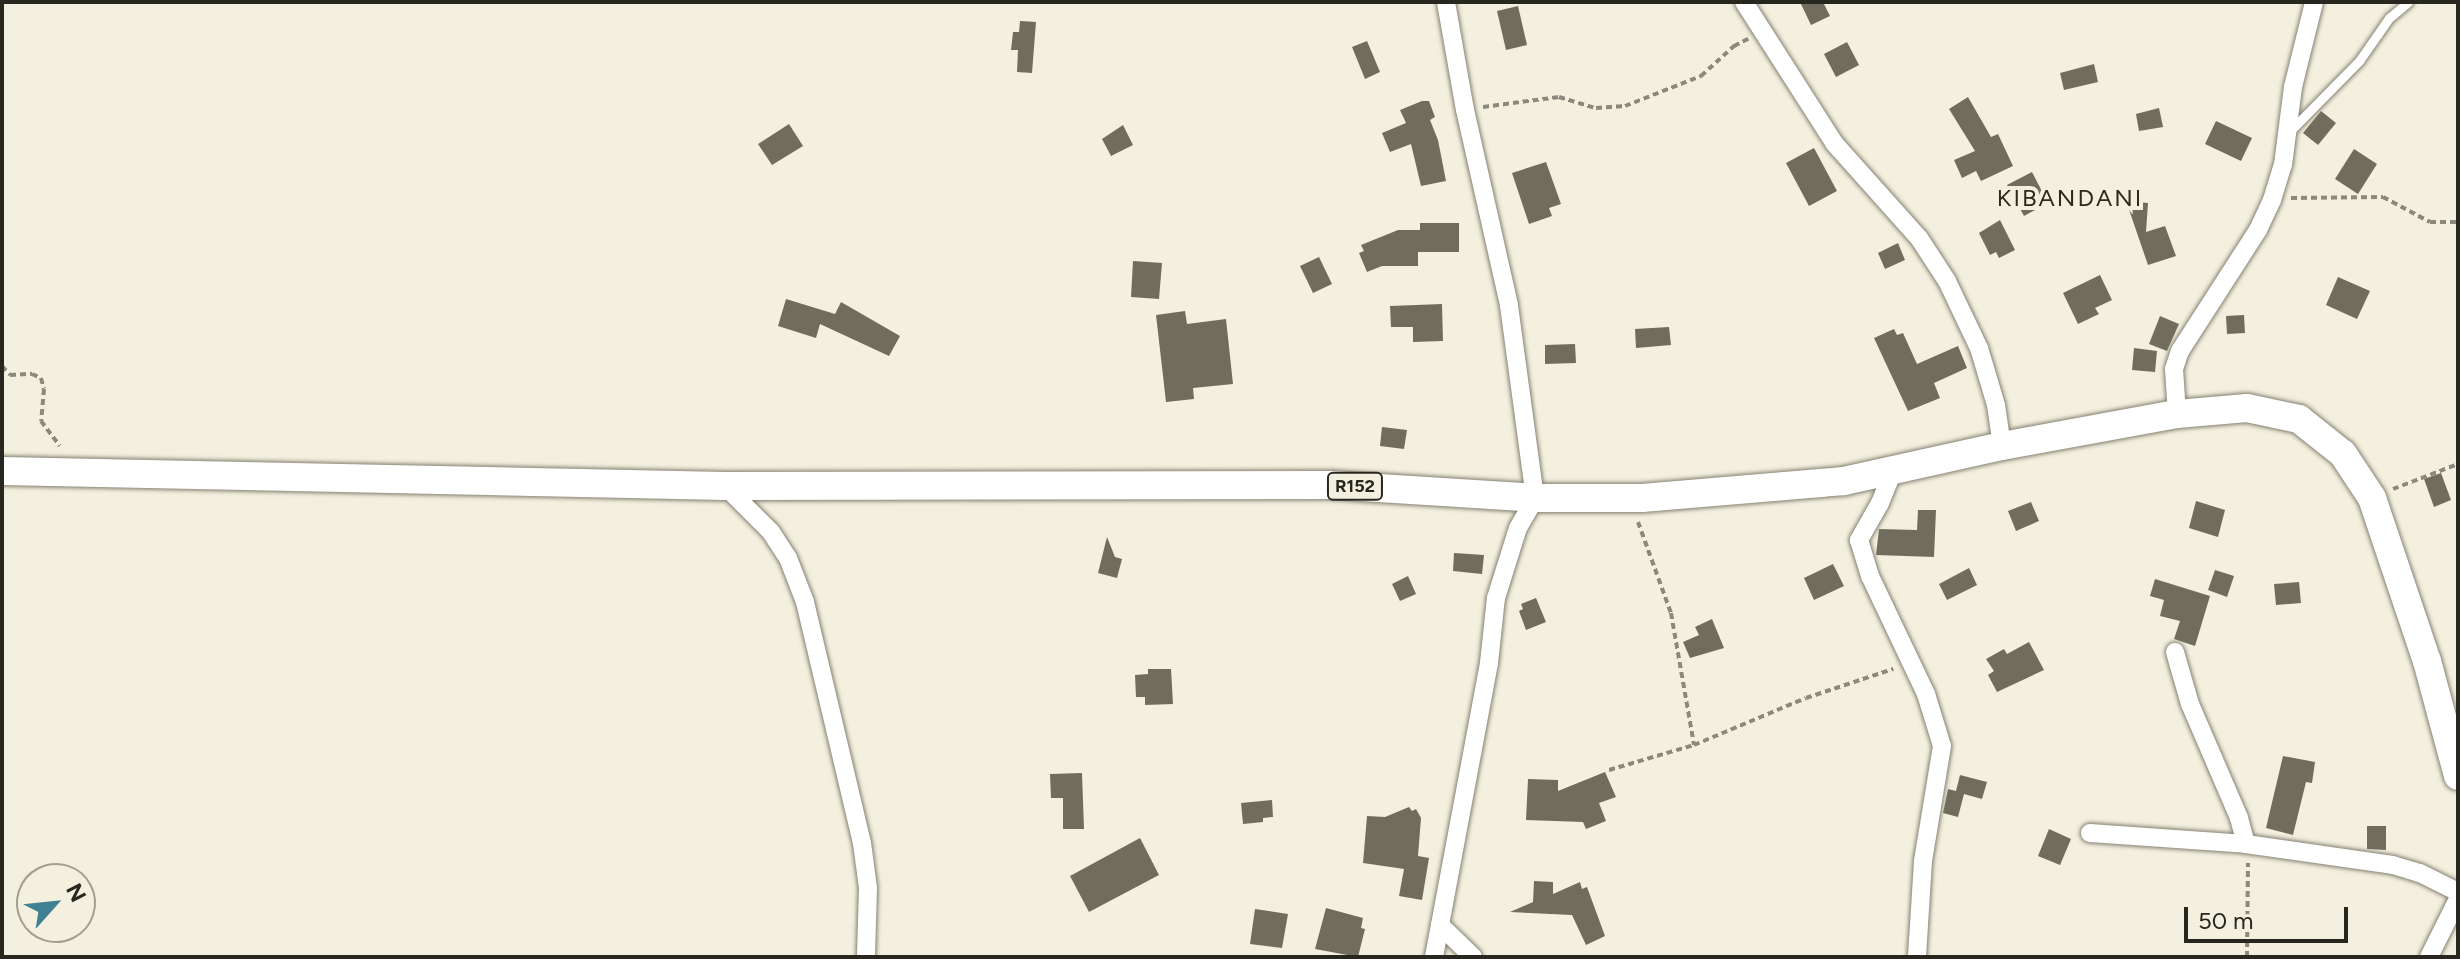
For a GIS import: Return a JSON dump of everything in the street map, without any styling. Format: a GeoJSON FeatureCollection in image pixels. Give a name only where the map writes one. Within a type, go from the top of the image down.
{"type":"FeatureCollection","features":[{"type":"Feature","properties":{"kind":"main road","name":"R152"},"geometry":{"type":"LineString","coordinates":[[2,471],[725,486],[1331,485],[1535,498],[1627,498],[1844,481],[2002,446],[2177,414],[2247,408],[2299,419],[2343,454],[2372,498],[2427,661],[2458,776]]}},
{"type":"Feature","properties":{"kind":"street"},"geometry":{"type":"LineString","coordinates":[[1434,957],[1489,663],[1496,598],[1518,528],[1535,498],[1509,305],[1465,110],[1446,2]]}},
{"type":"Feature","properties":{"kind":"street"},"geometry":{"type":"LineString","coordinates":[[1744,2],[1834,143],[1919,238],[1947,281],[1979,348],[1996,405],[2002,446]]}},
{"type":"Feature","properties":{"kind":"street"},"geometry":{"type":"LineString","coordinates":[[2177,414],[2173,385],[2180,351],[2258,230],[2272,200],[2288,132],[2293,87],[2314,2]]}},
{"type":"Feature","properties":{"kind":"street"},"geometry":{"type":"LineString","coordinates":[[1893,471],[1880,503],[1859,540],[1870,576],[1911,660],[1939,729],[1942,746],[1923,861],[1917,957]]}},
{"type":"Feature","properties":{"kind":"street"},"geometry":{"type":"LineString","coordinates":[[725,486],[771,532],[788,558],[805,602],[862,843],[868,888],[866,957]]}},
{"type":"Feature","properties":{"kind":"street"},"geometry":{"type":"LineString","coordinates":[[2175,652],[2190,704],[2235,809],[2246,844]]}},
{"type":"Feature","properties":{"kind":"street"},"geometry":{"type":"LineString","coordinates":[[2090,833],[2246,844],[2393,865],[2420,873],[2458,892]]}},
{"type":"Feature","properties":{"kind":"street"},"geometry":{"type":"LineString","coordinates":[[2429,957],[2458,899]]}},
{"type":"Feature","properties":{"kind":"street"},"geometry":{"type":"LineString","coordinates":[[1440,925],[1473,957]]}},
{"type":"Feature","properties":{"kind":"lane"},"geometry":{"type":"LineString","coordinates":[[2288,132],[2359,61],[2389,18],[2408,2]]}},
{"type":"Feature","properties":{"kind":"path"},"geometry":{"type":"LineString","coordinates":[[1465,110],[1542,97],[1559,97],[1596,108],[1625,106],[1701,76],[1734,46],[1763,35]]}},
{"type":"Feature","properties":{"kind":"path"},"geometry":{"type":"LineString","coordinates":[[2272,200],[2383,197],[2430,222],[2458,222]]}},
{"type":"Feature","properties":{"kind":"path"},"geometry":{"type":"LineString","coordinates":[[2,366],[10,375],[38,374],[41,378],[44,389],[41,421],[61,448]]}},
{"type":"Feature","properties":{"kind":"path"},"geometry":{"type":"LineString","coordinates":[[2372,498],[2458,464]]}},
{"type":"Feature","properties":{"kind":"path"},"geometry":{"type":"LineString","coordinates":[[1627,498],[1671,613],[1694,745]]}},
{"type":"Feature","properties":{"kind":"path"},"geometry":{"type":"LineString","coordinates":[[1609,770],[1694,745],[1775,710],[1880,675],[1911,660]]}},
{"type":"Feature","properties":{"kind":"path"},"geometry":{"type":"LineString","coordinates":[[2246,844],[2247,957]]}},
{"type":"Feature","properties":{"kind":"building"},"geometry":{"type":"Polygon","coordinates":[[[1800,2],[1823,2],[1830,16],[1811,25],[1800,2]]]}},
{"type":"Feature","properties":{"kind":"building"},"geometry":{"type":"Polygon","coordinates":[[[1518,6],[1527,45],[1506,50],[1497,11],[1518,6]]]}},
{"type":"Feature","properties":{"kind":"building"},"geometry":{"type":"Polygon","coordinates":[[[1020,21],[1036,22],[1032,73],[1017,72],[1018,50],[1011,50],[1013,32],[1019,32],[1020,21]]]}},
{"type":"Feature","properties":{"kind":"building"},"geometry":{"type":"Polygon","coordinates":[[[1367,41],[1380,72],[1365,79],[1352,47],[1367,41]]]}},
{"type":"Feature","properties":{"kind":"building"},"geometry":{"type":"Polygon","coordinates":[[[1847,42],[1859,65],[1836,77],[1824,54],[1847,42]]]}},
{"type":"Feature","properties":{"kind":"building"},"geometry":{"type":"Polygon","coordinates":[[[2094,64],[2098,82],[2064,90],[2060,73],[2094,64]]]}},
{"type":"Feature","properties":{"kind":"building"},"geometry":{"type":"Polygon","coordinates":[[[1968,97],[1991,137],[1998,134],[2013,166],[1981,181],[1976,171],[1962,178],[1954,160],[1975,151],[1949,109],[1968,97]]]}},
{"type":"Feature","properties":{"kind":"building"},"geometry":{"type":"Polygon","coordinates":[[[1429,101],[1435,117],[1430,120],[1438,140],[1446,181],[1421,186],[1411,144],[1390,152],[1382,133],[1406,123],[1400,110],[1429,101]]]}},
{"type":"Feature","properties":{"kind":"building"},"geometry":{"type":"Polygon","coordinates":[[[2159,108],[2163,127],[2139,131],[2136,114],[2159,108]]]}},
{"type":"Feature","properties":{"kind":"building"},"geometry":{"type":"Polygon","coordinates":[[[2321,111],[2336,123],[2318,145],[2303,133],[2321,111]]]}},
{"type":"Feature","properties":{"kind":"building"},"geometry":{"type":"Polygon","coordinates":[[[2216,121],[2252,138],[2241,161],[2205,144],[2216,121]]]}},
{"type":"Feature","properties":{"kind":"building"},"geometry":{"type":"Polygon","coordinates":[[[789,124],[803,146],[772,165],[758,144],[789,124]]]}},
{"type":"Feature","properties":{"kind":"building"},"geometry":{"type":"Polygon","coordinates":[[[1123,125],[1133,145],[1111,156],[1102,139],[1123,125]]]}},
{"type":"Feature","properties":{"kind":"building"},"geometry":{"type":"Polygon","coordinates":[[[1814,148],[1837,191],[1809,206],[1786,163],[1814,148]]]}},
{"type":"Feature","properties":{"kind":"building"},"geometry":{"type":"Polygon","coordinates":[[[2354,149],[2377,164],[2358,194],[2335,179],[2354,149]]]}},
{"type":"Feature","properties":{"kind":"building"},"geometry":{"type":"Polygon","coordinates":[[[1546,162],[1561,204],[1549,208],[1552,216],[1529,224],[1512,173],[1546,162]]]}},
{"type":"Feature","properties":{"kind":"building"},"geometry":{"type":"Polygon","coordinates":[[[2032,172],[2048,203],[2024,216],[2007,185],[2032,172]]]}},
{"type":"Feature","properties":{"kind":"building"},"geometry":{"type":"Polygon","coordinates":[[[2126,201],[2148,203],[2146,232],[2165,226],[2176,256],[2148,265],[2126,201]]]}},
{"type":"Feature","properties":{"kind":"building"},"geometry":{"type":"Polygon","coordinates":[[[2000,220],[2015,250],[1999,258],[1996,252],[1990,255],[1979,233],[2000,220]]]}},
{"type":"Feature","properties":{"kind":"building"},"geometry":{"type":"Polygon","coordinates":[[[1420,223],[1459,223],[1459,252],[1418,252],[1418,266],[1382,266],[1367,272],[1359,253],[1364,251],[1361,245],[1398,230],[1420,230],[1420,223]]]}},
{"type":"Feature","properties":{"kind":"building"},"geometry":{"type":"Polygon","coordinates":[[[1898,243],[1905,260],[1885,269],[1878,253],[1898,243]]]}},
{"type":"Feature","properties":{"kind":"building"},"geometry":{"type":"Polygon","coordinates":[[[1319,257],[1332,284],[1313,293],[1300,266],[1319,257]]]}},
{"type":"Feature","properties":{"kind":"building"},"geometry":{"type":"Polygon","coordinates":[[[1133,261],[1162,263],[1159,299],[1131,297],[1133,261]]]}},
{"type":"Feature","properties":{"kind":"building"},"geometry":{"type":"Polygon","coordinates":[[[2100,275],[2112,300],[2095,308],[2099,314],[2078,324],[2063,293],[2100,275]]]}},
{"type":"Feature","properties":{"kind":"building"},"geometry":{"type":"Polygon","coordinates":[[[2338,277],[2370,291],[2357,319],[2326,305],[2338,277]]]}},
{"type":"Feature","properties":{"kind":"building"},"geometry":{"type":"Polygon","coordinates":[[[786,299],[835,314],[841,302],[900,336],[889,356],[820,324],[816,338],[778,326],[786,299]]]}},
{"type":"Feature","properties":{"kind":"building"},"geometry":{"type":"Polygon","coordinates":[[[1442,304],[1443,341],[1413,342],[1413,327],[1391,327],[1390,306],[1442,304]]]}},
{"type":"Feature","properties":{"kind":"building"},"geometry":{"type":"Polygon","coordinates":[[[1185,311],[1187,324],[1226,319],[1233,384],[1193,388],[1194,399],[1166,402],[1156,315],[1185,311]]]}},
{"type":"Feature","properties":{"kind":"building"},"geometry":{"type":"Polygon","coordinates":[[[2244,315],[2245,333],[2227,334],[2226,316],[2244,315]]]}},
{"type":"Feature","properties":{"kind":"building"},"geometry":{"type":"Polygon","coordinates":[[[2160,316],[2179,324],[2167,351],[2149,344],[2160,316]]]}},
{"type":"Feature","properties":{"kind":"building"},"geometry":{"type":"Polygon","coordinates":[[[1669,327],[1671,345],[1636,348],[1635,329],[1669,327]]]}},
{"type":"Feature","properties":{"kind":"building"},"geometry":{"type":"Polygon","coordinates":[[[1894,329],[1897,335],[1903,333],[1917,364],[1958,346],[1967,368],[1934,383],[1940,398],[1908,411],[1874,338],[1894,329]]]}},
{"type":"Feature","properties":{"kind":"building"},"geometry":{"type":"Polygon","coordinates":[[[1575,344],[1576,363],[1545,364],[1545,345],[1575,344]]]}},
{"type":"Feature","properties":{"kind":"building"},"geometry":{"type":"Polygon","coordinates":[[[2134,348],[2157,351],[2155,372],[2132,370],[2134,348]]]}},
{"type":"Feature","properties":{"kind":"building"},"geometry":{"type":"Polygon","coordinates":[[[1382,427],[1407,430],[1404,449],[1380,446],[1382,427]]]}},
{"type":"Feature","properties":{"kind":"building"},"geometry":{"type":"Polygon","coordinates":[[[2441,473],[2451,500],[2434,507],[2424,479],[2441,473]]]}},
{"type":"Feature","properties":{"kind":"building"},"geometry":{"type":"Polygon","coordinates":[[[2196,501],[2225,510],[2218,537],[2189,528],[2196,501]]]}},
{"type":"Feature","properties":{"kind":"building"},"geometry":{"type":"Polygon","coordinates":[[[2031,502],[2039,521],[2016,531],[2008,511],[2031,502]]]}},
{"type":"Feature","properties":{"kind":"building"},"geometry":{"type":"Polygon","coordinates":[[[1918,510],[1936,510],[1934,557],[1876,555],[1879,529],[1917,530],[1918,510]]]}},
{"type":"Feature","properties":{"kind":"building"},"geometry":{"type":"Polygon","coordinates":[[[1107,537],[1115,557],[1122,559],[1117,578],[1098,573],[1107,537]]]}},
{"type":"Feature","properties":{"kind":"building"},"geometry":{"type":"Polygon","coordinates":[[[1454,553],[1484,555],[1482,574],[1453,571],[1454,553]]]}},
{"type":"Feature","properties":{"kind":"building"},"geometry":{"type":"Polygon","coordinates":[[[1833,564],[1844,586],[1814,600],[1804,578],[1833,564]]]}},
{"type":"Feature","properties":{"kind":"building"},"geometry":{"type":"Polygon","coordinates":[[[1969,568],[1977,585],[1947,600],[1939,584],[1969,568]]]}},
{"type":"Feature","properties":{"kind":"building"},"geometry":{"type":"Polygon","coordinates":[[[2215,570],[2234,576],[2227,597],[2208,590],[2215,570]]]}},
{"type":"Feature","properties":{"kind":"building"},"geometry":{"type":"Polygon","coordinates":[[[1408,576],[1416,594],[1400,601],[1392,584],[1408,576]]]}},
{"type":"Feature","properties":{"kind":"building"},"geometry":{"type":"Polygon","coordinates":[[[2155,579],[2210,596],[2195,646],[2174,639],[2180,621],[2160,616],[2164,600],[2150,596],[2155,579]]]}},
{"type":"Feature","properties":{"kind":"building"},"geometry":{"type":"Polygon","coordinates":[[[2299,582],[2301,603],[2276,605],[2274,584],[2299,582]]]}},
{"type":"Feature","properties":{"kind":"building"},"geometry":{"type":"Polygon","coordinates":[[[1536,598],[1546,622],[1526,630],[1519,611],[1523,609],[1521,604],[1536,598]]]}},
{"type":"Feature","properties":{"kind":"building"},"geometry":{"type":"Polygon","coordinates":[[[1712,619],[1724,648],[1690,658],[1683,642],[1699,635],[1695,627],[1712,619]]]}},
{"type":"Feature","properties":{"kind":"building"},"geometry":{"type":"Polygon","coordinates":[[[2029,642],[2044,670],[1997,692],[1988,675],[1994,671],[1986,659],[2004,649],[2007,654],[2029,642]]]}},
{"type":"Feature","properties":{"kind":"building"},"geometry":{"type":"Polygon","coordinates":[[[1148,669],[1171,669],[1173,704],[1145,705],[1145,697],[1136,697],[1135,675],[1148,674],[1148,669]]]}},
{"type":"Feature","properties":{"kind":"building"},"geometry":{"type":"Polygon","coordinates":[[[2283,756],[2315,762],[2312,783],[2306,782],[2293,835],[2266,828],[2283,756]]]}},
{"type":"Feature","properties":{"kind":"building"},"geometry":{"type":"Polygon","coordinates":[[[1605,772],[1616,797],[1599,803],[1606,821],[1586,829],[1583,822],[1526,820],[1528,779],[1558,780],[1558,791],[1605,772]]]}},
{"type":"Feature","properties":{"kind":"building"},"geometry":{"type":"Polygon","coordinates":[[[1082,773],[1084,829],[1063,829],[1063,798],[1051,798],[1050,774],[1082,773]]]}},
{"type":"Feature","properties":{"kind":"building"},"geometry":{"type":"Polygon","coordinates":[[[1960,775],[1987,782],[1982,799],[1964,794],[1958,817],[1943,813],[1948,789],[1956,791],[1960,775]]]}},
{"type":"Feature","properties":{"kind":"building"},"geometry":{"type":"Polygon","coordinates":[[[1272,800],[1273,817],[1263,818],[1263,822],[1243,824],[1241,803],[1272,800]]]}},
{"type":"Feature","properties":{"kind":"building"},"geometry":{"type":"Polygon","coordinates":[[[1409,807],[1412,811],[1416,809],[1421,818],[1418,856],[1429,858],[1422,900],[1399,896],[1404,869],[1363,863],[1367,816],[1385,817],[1409,807]]]}},
{"type":"Feature","properties":{"kind":"building"},"geometry":{"type":"Polygon","coordinates":[[[2367,826],[2386,826],[2386,850],[2367,849],[2367,826]]]}},
{"type":"Feature","properties":{"kind":"building"},"geometry":{"type":"Polygon","coordinates":[[[2049,829],[2071,839],[2060,865],[2038,856],[2049,829]]]}},
{"type":"Feature","properties":{"kind":"building"},"geometry":{"type":"Polygon","coordinates":[[[1140,838],[1159,875],[1089,912],[1070,876],[1140,838]]]}},
{"type":"Feature","properties":{"kind":"building"},"geometry":{"type":"Polygon","coordinates":[[[1534,881],[1553,882],[1553,894],[1580,882],[1582,889],[1587,887],[1605,936],[1586,945],[1572,915],[1510,912],[1533,902],[1534,881]]]}},
{"type":"Feature","properties":{"kind":"building"},"geometry":{"type":"Polygon","coordinates":[[[1326,908],[1363,918],[1361,928],[1365,929],[1358,957],[1315,949],[1326,908]]]}},
{"type":"Feature","properties":{"kind":"building"},"geometry":{"type":"Polygon","coordinates":[[[1255,909],[1288,914],[1282,948],[1250,944],[1255,909]]]}},
{"type":"Feature","properties":{"kind":"district","name":"KIBANDANI"},"geometry":{"type":"Point","coordinates":[2070,198]}}]}
